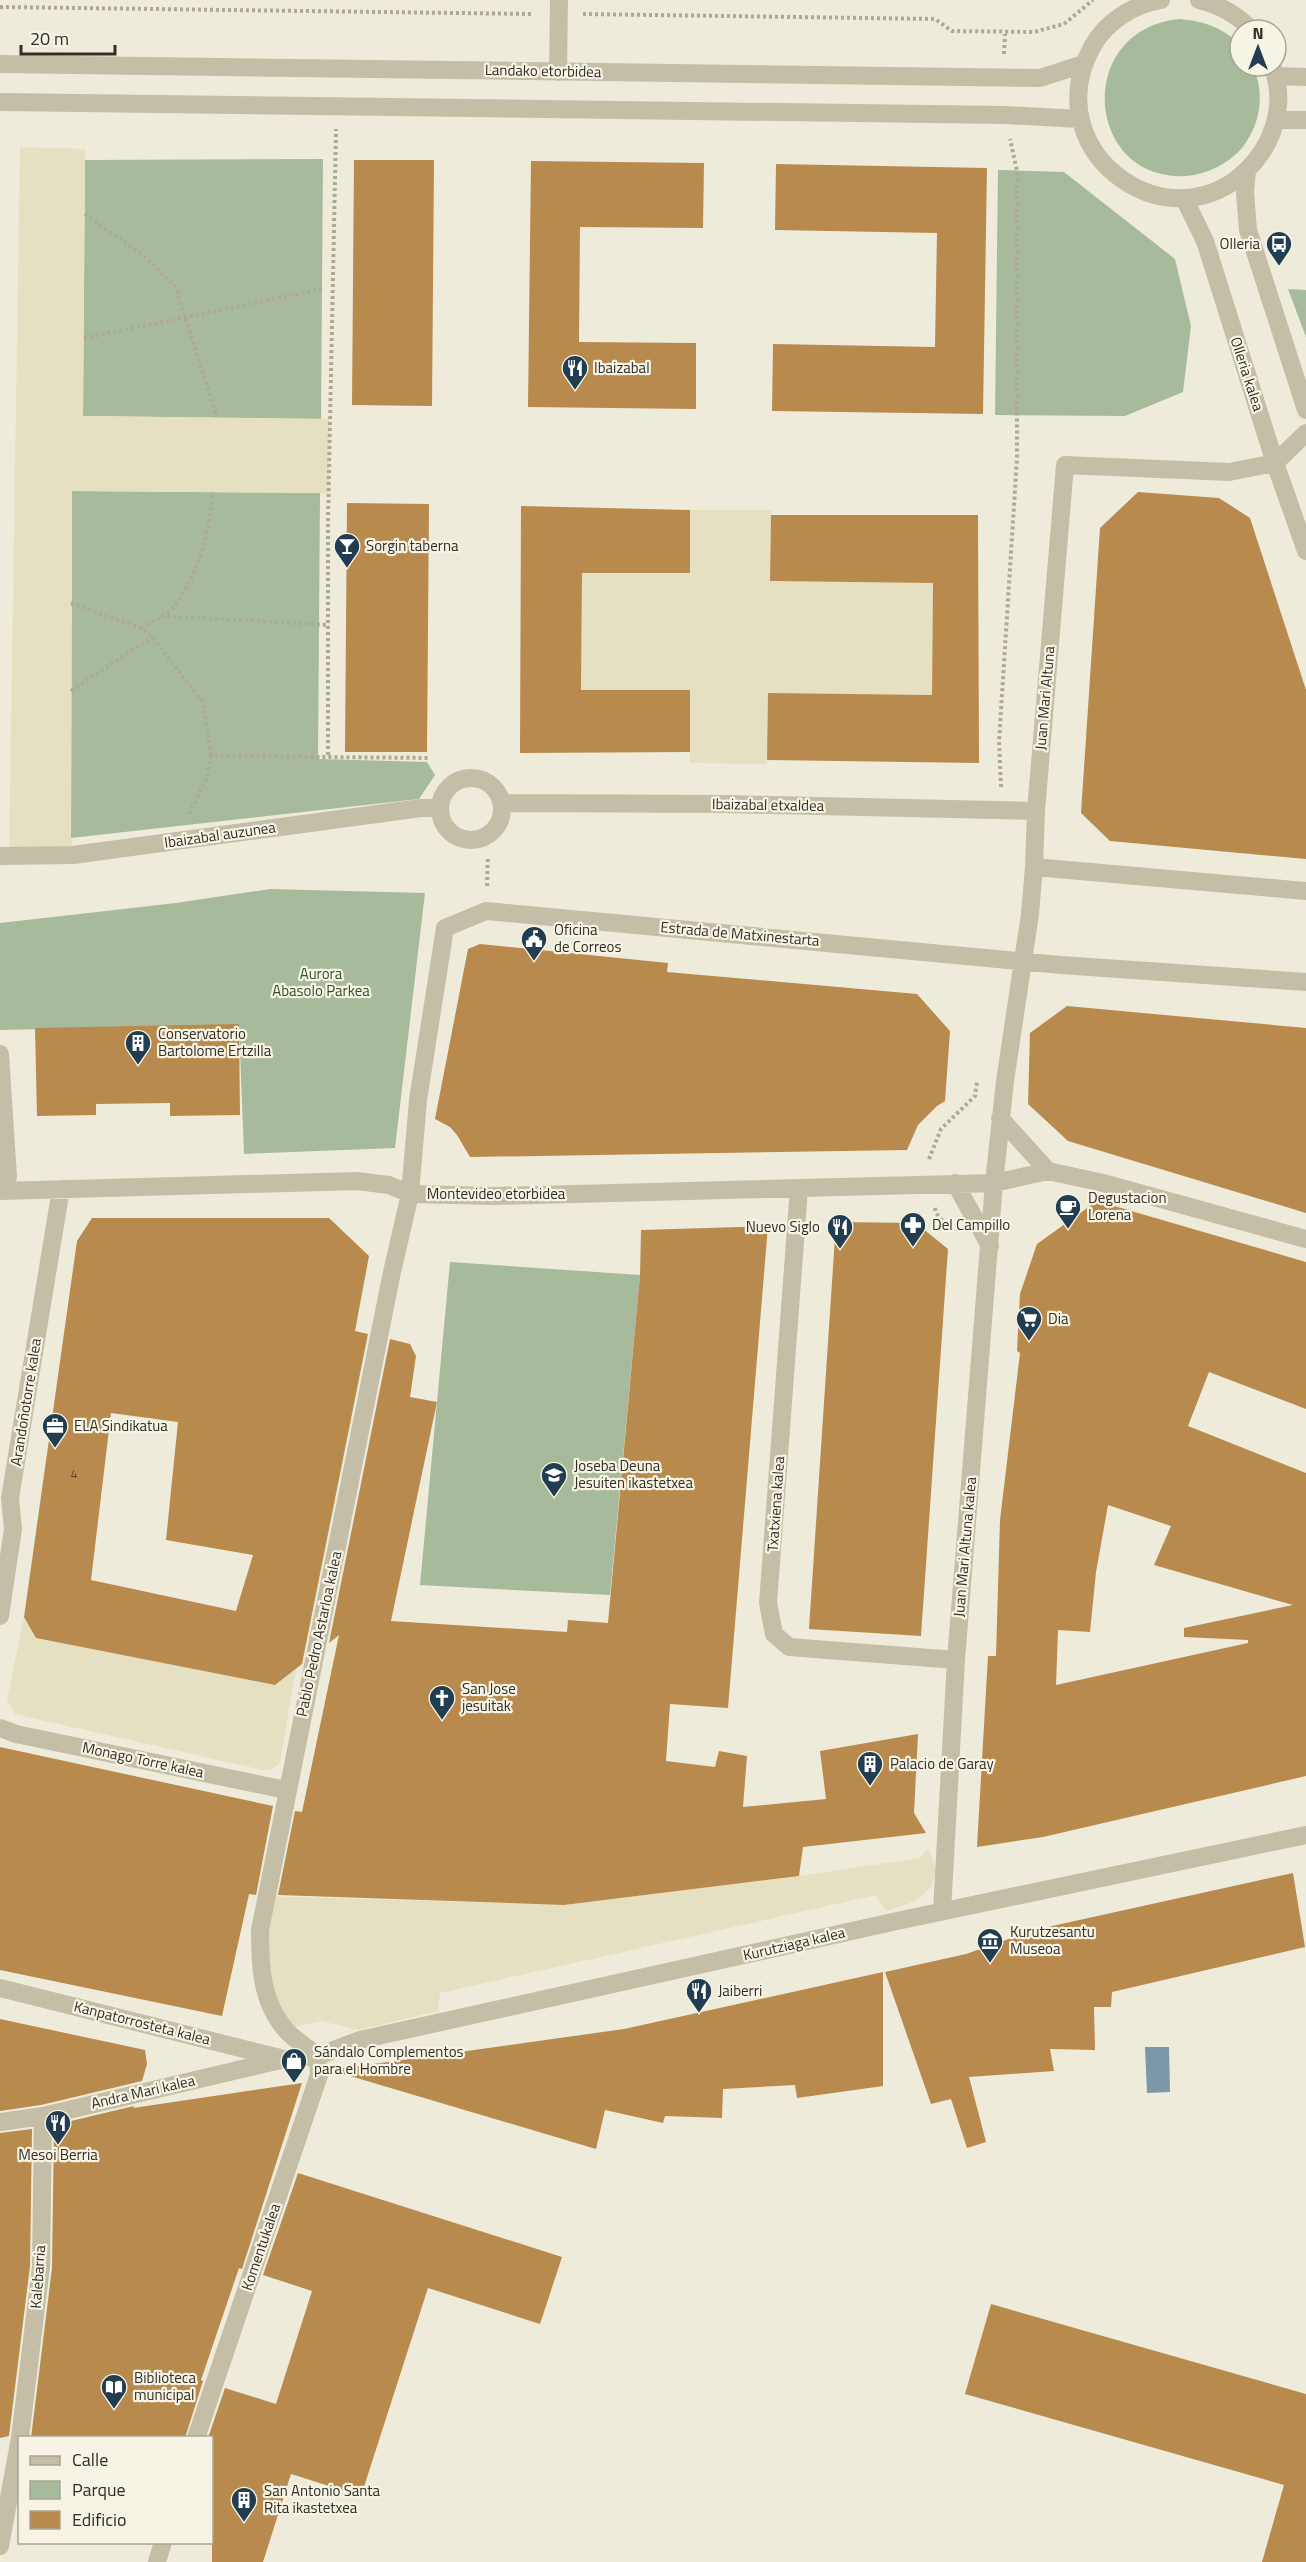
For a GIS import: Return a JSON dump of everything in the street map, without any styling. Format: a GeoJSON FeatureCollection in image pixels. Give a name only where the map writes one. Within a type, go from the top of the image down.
{"type":"FeatureCollection","features":[{"type":"Feature","properties":{"kind":"street"},"geometry":{"type":"LineString","coordinates":[[1161,0],[1147,3],[1120,16],[1098,37],[1083,64],[1078,91],[1080,119],[1090,145],[1107,168],[1129,185],[1156,195],[1184,198],[1207,194],[1228,185],[1247,171],[1266,148],[1276,120],[1279,98],[1275,78]]}},
{"type":"Feature","properties":{"kind":"street"},"geometry":{"type":"LineString","coordinates":[[1208,1],[1238,18]]}},
{"type":"Feature","properties":{"kind":"street"},"geometry":{"type":"LineString","coordinates":[[558,72],[559,7]]}},
{"type":"Feature","properties":{"kind":"street","name":"Landako etorbidea"},"geometry":{"type":"LineString","coordinates":[[0,64],[1040,78],[1083,64]]}},
{"type":"Feature","properties":{"kind":"street"},"geometry":{"type":"LineString","coordinates":[[1288,74],[1306,77]]}},
{"type":"Feature","properties":{"kind":"street"},"geometry":{"type":"LineString","coordinates":[[0,102],[1005,115],[1080,119]]}},
{"type":"Feature","properties":{"kind":"street"},"geometry":{"type":"LineString","coordinates":[[1276,120],[1306,120]]}},
{"type":"Feature","properties":{"kind":"street"},"geometry":{"type":"LineString","coordinates":[[1247,171],[1245,192],[1248,230],[1306,410]]}},
{"type":"Feature","properties":{"kind":"street","name":"Olleria kalea"},"geometry":{"type":"LineString","coordinates":[[1184,198],[1205,241],[1275,463],[1306,551]]}},
{"type":"Feature","properties":{"kind":"street"},"geometry":{"type":"LineString","coordinates":[[1275,463],[1306,433]]}},
{"type":"Feature","properties":{"kind":"street","name":"Juan Mari Altuna"},"geometry":{"type":"LineString","coordinates":[[994,1183],[1000,1118],[1024,962],[1034,867],[1036,811],[1065,465],[1229,472],[1275,463]]}},
{"type":"Feature","properties":{"kind":"street"},"geometry":{"type":"LineString","coordinates":[[469,778],[487,783],[497,792],[501,804],[501,816],[494,829],[483,838],[468,840],[450,832],[442,822],[439,808],[444,793],[454,782],[469,778]]}},
{"type":"Feature","properties":{"kind":"street","name":"Ibaizabal etxaldea"},"geometry":{"type":"LineString","coordinates":[[501,804],[725,804],[1036,811]]}},
{"type":"Feature","properties":{"kind":"street","name":"Ibaizabal auzunea"},"geometry":{"type":"LineString","coordinates":[[0,856],[73,855],[422,808],[439,808]]}},
{"type":"Feature","properties":{"kind":"street"},"geometry":{"type":"LineString","coordinates":[[1034,867],[1306,891]]}},
{"type":"Feature","properties":{"kind":"street","name":"Estrada de Matxinestarta"},"geometry":{"type":"LineString","coordinates":[[410,1194],[418,1100],[445,928],[486,910],[1024,962],[1306,982]]}},
{"type":"Feature","properties":{"kind":"street"},"geometry":{"type":"LineString","coordinates":[[0,1053],[4,1184]]}},
{"type":"Feature","properties":{"kind":"street"},"geometry":{"type":"LineString","coordinates":[[1000,1118],[1048,1171],[1104,1183],[1306,1239]]}},
{"type":"Feature","properties":{"kind":"street","name":"Montevideo etorbidea"},"geometry":{"type":"LineString","coordinates":[[4,1184],[61,1190],[357,1181],[389,1185],[410,1194],[495,1196],[994,1183],[1048,1171]]}},
{"type":"Feature","properties":{"kind":"street"},"geometry":{"type":"LineString","coordinates":[[955,1183],[990,1246]]}},
{"type":"Feature","properties":{"kind":"street","name":"Juan Mari Altuna kalea"},"geometry":{"type":"LineString","coordinates":[[942,1911],[956,1660],[994,1183]]}},
{"type":"Feature","properties":{"kind":"street","name":"Txatxiena kalea"},"geometry":{"type":"LineString","coordinates":[[799,1188],[768,1604],[774,1634],[789,1647],[956,1660]]}},
{"type":"Feature","properties":{"kind":"street","name":"Arandoñotorre kalea"},"geometry":{"type":"LineString","coordinates":[[0,1616],[4,1559],[13,1528],[10,1498],[61,1190]]}},
{"type":"Feature","properties":{"kind":"street","name":"Pablo Pedro Astarloa kalea"},"geometry":{"type":"LineString","coordinates":[[318,2056],[284,2029],[265,1995],[260,1962],[260,1930],[286,1790],[410,1194]]}},
{"type":"Feature","properties":{"kind":"street","name":"Monago Torre kalea"},"geometry":{"type":"LineString","coordinates":[[0,1728],[16,1734],[286,1790]]}},
{"type":"Feature","properties":{"kind":"street","name":"Kurutziaga kalea"},"geometry":{"type":"LineString","coordinates":[[285,2059],[318,2056],[360,2040],[942,1911],[1306,1835]]}},
{"type":"Feature","properties":{"kind":"street","name":"Kanpatorrosteta kalea"},"geometry":{"type":"LineString","coordinates":[[0,1988],[285,2059]]}},
{"type":"Feature","properties":{"kind":"street","name":"Komentukalea"},"geometry":{"type":"LineString","coordinates":[[197,2436],[319,2075],[318,2056]]}},
{"type":"Feature","properties":{"kind":"street","name":"Andra Mari kalea"},"geometry":{"type":"LineString","coordinates":[[0,2122],[43,2116],[285,2059]]}},
{"type":"Feature","properties":{"kind":"street","name":"Kalebarria"},"geometry":{"type":"LineString","coordinates":[[20,2436],[40,2267],[43,2116]]}},
{"type":"Feature","properties":{"kind":"street","name":"Kalebarria"},"geometry":{"type":"LineString","coordinates":[[0,2546],[18,2449]]}},
{"type":"Feature","properties":{"kind":"street"},"geometry":{"type":"LineString","coordinates":[[157,2562],[162,2544]]}},
{"type":"Feature","properties":{"kind":"path"},"geometry":{"type":"LineString","coordinates":[[0,7],[559,7],[935,19],[952,32],[1005,34],[1034,32],[1064,24],[1093,0]]}},
{"type":"Feature","properties":{"kind":"path"},"geometry":{"type":"LineString","coordinates":[[1004,65],[1005,34]]}},
{"type":"Feature","properties":{"kind":"path"},"geometry":{"type":"LineString","coordinates":[[328,756],[328,522],[336,129]]}},
{"type":"Feature","properties":{"kind":"path"},"geometry":{"type":"LineString","coordinates":[[1006,810],[1001,784],[999,742],[1017,458],[1017,171],[1010,137]]}},
{"type":"Feature","properties":{"kind":"path"},"geometry":{"type":"LineString","coordinates":[[85,214],[145,257],[175,286],[217,417]]}},
{"type":"Feature","properties":{"kind":"path"},"geometry":{"type":"LineString","coordinates":[[84,338],[322,289]]}},
{"type":"Feature","properties":{"kind":"path"},"geometry":{"type":"LineString","coordinates":[[141,628],[171,610],[195,570],[211,516],[213,492]]}},
{"type":"Feature","properties":{"kind":"path"},"geometry":{"type":"LineString","coordinates":[[71,603],[141,628],[152,637],[204,704],[211,756],[206,780],[188,815]]}},
{"type":"Feature","properties":{"kind":"path"},"geometry":{"type":"LineString","coordinates":[[160,616],[329,625]]}},
{"type":"Feature","properties":{"kind":"path"},"geometry":{"type":"LineString","coordinates":[[71,691],[152,637]]}},
{"type":"Feature","properties":{"kind":"path"},"geometry":{"type":"LineString","coordinates":[[211,756],[430,758]]}},
{"type":"Feature","properties":{"kind":"path"},"geometry":{"type":"LineString","coordinates":[[929,1166],[928,1157],[941,1129],[975,1096],[979,1073]]}},
{"type":"Feature","properties":{"kind":"green space"},"geometry":{"type":"Polygon","coordinates":[[[1179,19],[1212,26],[1228,35],[1228,78],[1257,78],[1260,98],[1253,129],[1242,148],[1217,167],[1186,176],[1152,171],[1127,156],[1111,132],[1105,104],[1108,75],[1121,49],[1145,29],[1179,19]]]}},
{"type":"Feature","properties":{"kind":"green space"},"geometry":{"type":"Polygon","coordinates":[[[323,159],[321,419],[83,416],[85,160],[323,159]]]}},
{"type":"Feature","properties":{"kind":"green space"},"geometry":{"type":"Polygon","coordinates":[[[998,170],[1064,172],[1175,259],[1191,326],[1183,392],[1125,416],[995,415],[998,170]]]}},
{"type":"Feature","properties":{"kind":"green space"},"geometry":{"type":"Polygon","coordinates":[[[1288,289],[1306,290],[1306,337],[1288,289]]]}},
{"type":"Feature","properties":{"kind":"green space"},"geometry":{"type":"Polygon","coordinates":[[[72,491],[320,493],[318,759],[427,762],[435,775],[419,799],[71,838],[72,491]]]}},
{"type":"Feature","properties":{"kind":"green space","name":"Aurora Abasolo Parkea"},"geometry":{"type":"Polygon","coordinates":[[[270,889],[425,893],[395,1148],[244,1154],[239,1025],[0,1030],[0,923],[176,903],[270,889]]]}},
{"type":"Feature","properties":{"kind":"green space"},"geometry":{"type":"Polygon","coordinates":[[[450,1262],[640,1275],[610,1595],[420,1585],[450,1262]]]}},
{"type":"Feature","properties":{"kind":"shaded area"},"geometry":{"type":"Polygon","coordinates":[[[20,147],[85,149],[83,416],[330,419],[329,493],[72,491],[71,838],[73,855],[9,856],[20,147]]]}},
{"type":"Feature","properties":{"kind":"shaded area"},"geometry":{"type":"Polygon","coordinates":[[[690,510],[771,510],[770,581],[933,583],[932,695],[768,693],[767,764],[690,763],[689,690],[581,690],[582,573],[690,573],[690,510]]]}},
{"type":"Feature","properties":{"kind":"shaded area"},"geometry":{"type":"Polygon","coordinates":[[[24,1617],[36,1638],[275,1685],[296,1669],[280,1763],[271,1769],[263,1770],[15,1714],[7,1700],[24,1617]]]}},
{"type":"Feature","properties":{"kind":"shaded area"},"geometry":{"type":"Polygon","coordinates":[[[928,1848],[936,1868],[932,1886],[916,1901],[886,1911],[876,1895],[440,1993],[438,2011],[359,2030],[321,2021],[284,2029],[265,1995],[266,1896],[564,1905],[799,1876],[920,1858],[928,1848]]]}},
{"type":"Feature","properties":{"kind":"water"},"geometry":{"type":"Polygon","coordinates":[[[1145,2047],[1169,2047],[1170,2092],[1147,2093],[1145,2047]]]}},
{"type":"Feature","properties":{"kind":"building"},"geometry":{"type":"Polygon","coordinates":[[[354,160],[434,160],[432,406],[352,405],[354,160]]]}},
{"type":"Feature","properties":{"kind":"building"},"geometry":{"type":"Polygon","coordinates":[[[531,161],[704,163],[703,228],[580,227],[579,342],[696,343],[696,409],[528,407],[531,161]]]}},
{"type":"Feature","properties":{"kind":"building"},"geometry":{"type":"Polygon","coordinates":[[[776,164],[987,168],[983,414],[772,411],[773,344],[935,347],[937,233],[775,230],[776,164]]]}},
{"type":"Feature","properties":{"kind":"building"},"geometry":{"type":"Polygon","coordinates":[[[1138,492],[1219,498],[1250,518],[1306,690],[1306,859],[1110,841],[1081,813],[1100,528],[1138,492]]]}},
{"type":"Feature","properties":{"kind":"building"},"geometry":{"type":"Polygon","coordinates":[[[347,503],[429,504],[427,752],[345,752],[347,503]]]}},
{"type":"Feature","properties":{"kind":"building"},"geometry":{"type":"Polygon","coordinates":[[[521,506],[690,510],[690,573],[582,573],[581,690],[690,690],[690,752],[520,753],[521,506]]]}},
{"type":"Feature","properties":{"kind":"building"},"geometry":{"type":"Polygon","coordinates":[[[771,515],[978,515],[979,763],[767,760],[768,693],[932,695],[933,583],[770,581],[771,515]]]}},
{"type":"Feature","properties":{"kind":"building"},"geometry":{"type":"Polygon","coordinates":[[[480,944],[668,963],[667,972],[917,994],[950,1031],[945,1101],[918,1125],[907,1150],[470,1157],[450,1127],[435,1119],[468,949],[480,944]]]}},
{"type":"Feature","properties":{"kind":"building"},"geometry":{"type":"Polygon","coordinates":[[[1067,1006],[1306,1028],[1306,1213],[1068,1141],[1028,1104],[1030,1033],[1067,1006]]]}},
{"type":"Feature","properties":{"kind":"building","name":"Conservatorio Bartolome Ertzilla"},"geometry":{"type":"Polygon","coordinates":[[[239,1024],[240,1115],[170,1116],[170,1103],[96,1104],[96,1115],[37,1116],[35,1028],[239,1024]]]}},
{"type":"Feature","properties":{"kind":"building"},"geometry":{"type":"Polygon","coordinates":[[[1097,1201],[1306,1262],[1306,1409],[1209,1372],[1188,1426],[1306,1473],[1306,1776],[1043,1837],[977,1847],[988,1656],[996,1656],[1000,1520],[1020,1353],[1017,1351],[1020,1294],[1037,1244],[1097,1201]],[[1108,1505],[1096,1572],[1090,1632],[1058,1630],[1056,1685],[1248,1643],[1248,1640],[1184,1637],[1184,1628],[1293,1605],[1154,1565],[1171,1526],[1108,1505]]]}},
{"type":"Feature","properties":{"kind":"building"},"geometry":{"type":"Polygon","coordinates":[[[92,1218],[329,1218],[369,1256],[355,1331],[368,1334],[302,1664],[275,1685],[36,1638],[24,1617],[77,1241],[92,1218]],[[111,1413],[91,1580],[236,1611],[253,1555],[166,1540],[178,1422],[111,1413]]]}},
{"type":"Feature","properties":{"kind":"building"},"geometry":{"type":"Polygon","coordinates":[[[836,1222],[916,1223],[948,1249],[921,1636],[809,1629],[836,1222]]]}},
{"type":"Feature","properties":{"kind":"building","name":"Joseba Deuna Jesuiten ikastetxea"},"geometry":{"type":"Polygon","coordinates":[[[768,1226],[728,1708],[670,1704],[666,1761],[715,1767],[719,1751],[747,1756],[743,1807],[826,1799],[820,1751],[918,1734],[914,1813],[926,1833],[803,1847],[799,1876],[564,1905],[278,1895],[295,1811],[302,1812],[339,1635],[329,1643],[390,1339],[410,1344],[416,1356],[410,1397],[437,1402],[391,1621],[567,1632],[568,1620],[608,1623],[640,1275],[641,1230],[768,1226]]]}},
{"type":"Feature","properties":{"kind":"building"},"geometry":{"type":"Polygon","coordinates":[[[0,1747],[273,1806],[256,1895],[249,1894],[222,2016],[0,1970],[0,1747]]]}},
{"type":"Feature","properties":{"kind":"building"},"geometry":{"type":"Polygon","coordinates":[[[1293,1873],[1305,1947],[1112,1992],[1111,2007],[1094,2007],[1095,2050],[1050,2049],[1054,2071],[969,2077],[986,2142],[967,2148],[951,2099],[931,2104],[885,1972],[966,1954],[1034,1930],[1293,1873]]]}},
{"type":"Feature","properties":{"kind":"building"},"geometry":{"type":"Polygon","coordinates":[[[883,1972],[883,2086],[797,2098],[795,2085],[723,2089],[722,2118],[665,2116],[663,2123],[605,2110],[596,2149],[330,2070],[624,2029],[883,1972]]]}},
{"type":"Feature","properties":{"kind":"building"},"geometry":{"type":"Polygon","coordinates":[[[0,2019],[145,2050],[147,2064],[142,2081],[41,2105],[0,2111],[0,2019]]]}},
{"type":"Feature","properties":{"kind":"building"},"geometry":{"type":"Polygon","coordinates":[[[302,2083],[242,2269],[239,2268],[201,2380],[203,2381],[186,2436],[31,2436],[52,2268],[54,2125],[134,2106],[133,2108],[302,2083]]]}},
{"type":"Feature","properties":{"kind":"building"},"geometry":{"type":"Polygon","coordinates":[[[32,2129],[30,2266],[9,2436],[0,2438],[0,2133],[32,2129]]]}},
{"type":"Feature","properties":{"kind":"building"},"geometry":{"type":"Polygon","coordinates":[[[298,2173],[562,2257],[540,2324],[428,2288],[361,2496],[291,2474],[263,2562],[212,2562],[213,2436],[209,2436],[225,2388],[276,2404],[312,2291],[263,2275],[298,2173]]]}},
{"type":"Feature","properties":{"kind":"building"},"geometry":{"type":"Polygon","coordinates":[[[991,2304],[1306,2394],[1306,2562],[1262,2562],[1284,2485],[965,2394],[991,2304]]]}},
{"type":"Feature","properties":{"kind":"place","name":"Olleria"},"geometry":{"type":"Point","coordinates":[1279,267]}},
{"type":"Feature","properties":{"kind":"place","name":"Ibaizabal"},"geometry":{"type":"Point","coordinates":[575,391]}},
{"type":"Feature","properties":{"kind":"place","name":"Sorgin taberna"},"geometry":{"type":"Point","coordinates":[347,569]}},
{"type":"Feature","properties":{"kind":"place","name":"Oficina de Correos"},"geometry":{"type":"Point","coordinates":[534,962]}},
{"type":"Feature","properties":{"kind":"place","name":"Conservatorio Bartolome Ertzilla"},"geometry":{"type":"Point","coordinates":[138,1066]}},
{"type":"Feature","properties":{"kind":"place","name":"Degustacion Lorena"},"geometry":{"type":"Point","coordinates":[1068,1230]}},
{"type":"Feature","properties":{"kind":"place","name":"Del Campillo"},"geometry":{"type":"Point","coordinates":[913,1248]}},
{"type":"Feature","properties":{"kind":"place","name":"Nuevo Siglo"},"geometry":{"type":"Point","coordinates":[840,1250]}},
{"type":"Feature","properties":{"kind":"place","name":"Dia"},"geometry":{"type":"Point","coordinates":[1029,1342]}},
{"type":"Feature","properties":{"kind":"place","name":"ELA Sindikatua"},"geometry":{"type":"Point","coordinates":[55,1449]}},
{"type":"Feature","properties":{"kind":"place","name":"Joseba Deuna Jesuiten ikastetxea"},"geometry":{"type":"Point","coordinates":[554,1498]}},
{"type":"Feature","properties":{"kind":"place","name":"San Jose jesuitak"},"geometry":{"type":"Point","coordinates":[442,1721]}},
{"type":"Feature","properties":{"kind":"place","name":"Palacio de Garay"},"geometry":{"type":"Point","coordinates":[870,1787]}},
{"type":"Feature","properties":{"kind":"place","name":"Kurutzesantu Museoa"},"geometry":{"type":"Point","coordinates":[990,1964]}},
{"type":"Feature","properties":{"kind":"place","name":"Jaiberri"},"geometry":{"type":"Point","coordinates":[699,2014]}},
{"type":"Feature","properties":{"kind":"place","name":"Sándalo Complementos para el Hombre"},"geometry":{"type":"Point","coordinates":[294,2084]}},
{"type":"Feature","properties":{"kind":"place","name":"Mesoi Berria"},"geometry":{"type":"Point","coordinates":[58,2146]}},
{"type":"Feature","properties":{"kind":"place","name":"Biblioteca municipal"},"geometry":{"type":"Point","coordinates":[114,2410]}},
{"type":"Feature","properties":{"kind":"place","name":"San Antonio Santa Rita ikastetxea"},"geometry":{"type":"Point","coordinates":[244,2523]}}]}
